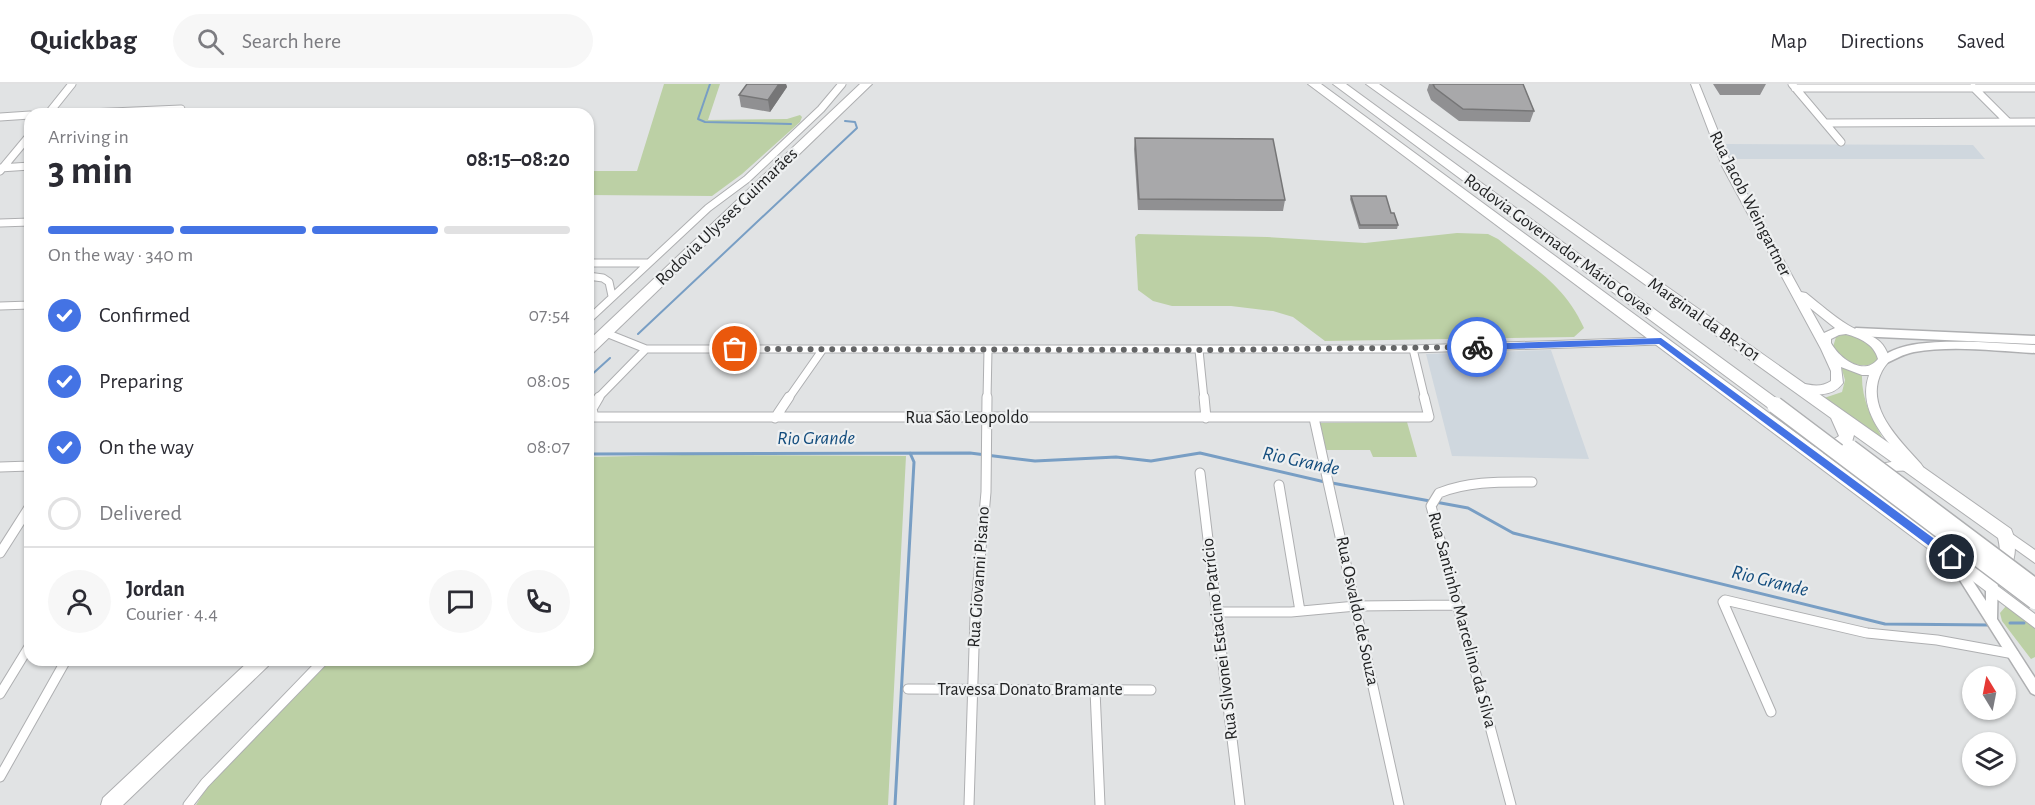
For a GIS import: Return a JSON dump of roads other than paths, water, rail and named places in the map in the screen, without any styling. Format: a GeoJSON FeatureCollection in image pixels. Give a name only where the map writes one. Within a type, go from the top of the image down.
{"type":"FeatureCollection","features":[{"type":"Feature","properties":{"kind":"highway","name":"Rodovia Ulysses Guimarães"},"geometry":{"type":"LineString","coordinates":[[594,344],[866,84]]}},
{"type":"Feature","properties":{"kind":"highway","name":"Rodovia Governador Mário Covas"},"geometry":{"type":"LineString","coordinates":[[1339,84],[1565,250],[1780,402],[2035,601]]}},
{"type":"Feature","properties":{"kind":"highway","name":"Rodovia Governador Mário Covas"},"geometry":{"type":"LineString","coordinates":[[1353,84],[1780,402],[2035,588]]}},
{"type":"Feature","properties":{"kind":"highway","name":"Marginal da BR-101"},"geometry":{"type":"LineString","coordinates":[[1372,84],[2005,534]]}},
{"type":"Feature","properties":{"kind":"highway"},"geometry":{"type":"LineString","coordinates":[[1315,85],[1952,557],[1977,569],[1992,572],[2005,564],[2008,555],[2005,534]]}},
{"type":"Feature","properties":{"kind":"highway"},"geometry":{"type":"LineString","coordinates":[[1434,173],[1565,250]]}},
{"type":"Feature","properties":{"kind":"highway"},"geometry":{"type":"LineString","coordinates":[[1793,438],[1815,446],[1829,448],[1840,445],[1847,438],[1846,431],[1836,413]]}},
{"type":"Feature","properties":{"kind":"highway"},"geometry":{"type":"LineString","coordinates":[[110,805],[256,666]]}},
{"type":"Feature","properties":{"kind":"main road","name":"Rua Jacob Weingartner"},"geometry":{"type":"LineString","coordinates":[[1695,84],[1723,158],[1837,371],[1837,383],[1826,390],[1799,387]]}},
{"type":"Feature","properties":{"kind":"main road","name":"Rua Jacob Weingartner"},"geometry":{"type":"LineString","coordinates":[[1794,290],[1851,331],[1873,341],[1880,347],[1881,364]]}},
{"type":"Feature","properties":{"kind":"main road"},"geometry":{"type":"LineString","coordinates":[[1851,331],[1830,333],[1826,337],[1827,349],[1840,362],[1859,369],[1881,364]]}},
{"type":"Feature","properties":{"kind":"main road"},"geometry":{"type":"LineString","coordinates":[[1881,364],[1869,393],[1872,405],[1892,439],[1920,472]]}},
{"type":"Feature","properties":{"kind":"main road"},"geometry":{"type":"LineString","coordinates":[[1875,500],[1870,481],[1875,474],[1890,466],[1920,472]]}},
{"type":"Feature","properties":{"kind":"main road","name":"Marginal da BR-101"},"geometry":{"type":"LineString","coordinates":[[2005,534],[2035,556]]}},
{"type":"Feature","properties":{"kind":"main road"},"geometry":{"type":"LineString","coordinates":[[1952,557],[2035,622]]}},
{"type":"Feature","properties":{"kind":"main road"},"geometry":{"type":"LineString","coordinates":[[2035,588],[2029,598],[2035,614]]}},
{"type":"Feature","properties":{"kind":"street"},"geometry":{"type":"LineString","coordinates":[[53,108],[72,84]]}},
{"type":"Feature","properties":{"kind":"street"},"geometry":{"type":"LineString","coordinates":[[594,314],[646,263],[708,208],[747,179],[821,109],[842,84]]}},
{"type":"Feature","properties":{"kind":"street"},"geometry":{"type":"LineString","coordinates":[[1793,86],[2035,88]]}},
{"type":"Feature","properties":{"kind":"street"},"geometry":{"type":"LineString","coordinates":[[1793,86],[1841,142]]}},
{"type":"Feature","properties":{"kind":"street"},"geometry":{"type":"LineString","coordinates":[[1972,86],[2008,122]]}},
{"type":"Feature","properties":{"kind":"street"},"geometry":{"type":"LineString","coordinates":[[0,117],[24,115]]}},
{"type":"Feature","properties":{"kind":"street"},"geometry":{"type":"LineString","coordinates":[[1825,123],[2035,122]]}},
{"type":"Feature","properties":{"kind":"street"},"geometry":{"type":"LineString","coordinates":[[1,169],[24,142]]}},
{"type":"Feature","properties":{"kind":"street"},"geometry":{"type":"LineString","coordinates":[[1,169],[24,167]]}},
{"type":"Feature","properties":{"kind":"street"},"geometry":{"type":"LineString","coordinates":[[0,223],[24,222]]}},
{"type":"Feature","properties":{"kind":"street"},"geometry":{"type":"LineString","coordinates":[[594,263],[646,263]]}},
{"type":"Feature","properties":{"kind":"street"},"geometry":{"type":"LineString","coordinates":[[594,277],[603,278],[609,282],[612,296]]}},
{"type":"Feature","properties":{"kind":"street"},"geometry":{"type":"LineString","coordinates":[[0,306],[24,305]]}},
{"type":"Feature","properties":{"kind":"street"},"geometry":{"type":"LineString","coordinates":[[1851,331],[2035,340]]}},
{"type":"Feature","properties":{"kind":"street"},"geometry":{"type":"LineString","coordinates":[[606,333],[646,349],[1413,349],[1661,341]]}},
{"type":"Feature","properties":{"kind":"street"},"geometry":{"type":"LineString","coordinates":[[1881,364],[1891,354],[1906,349],[1933,347],[2035,350]]}},
{"type":"Feature","properties":{"kind":"street","name":"Rua São Leopoldo"},"geometry":{"type":"LineString","coordinates":[[594,405],[598,398],[646,349]]}},
{"type":"Feature","properties":{"kind":"street","name":"Rua São Leopoldo"},"geometry":{"type":"LineString","coordinates":[[594,417],[1429,417],[1413,349]]}},
{"type":"Feature","properties":{"kind":"street"},"geometry":{"type":"LineString","coordinates":[[775,418],[823,350]]}},
{"type":"Feature","properties":{"kind":"street","name":"Rua Giovanni Pisano"},"geometry":{"type":"LineString","coordinates":[[969,805],[975,617],[987,465],[988,350]]}},
{"type":"Feature","properties":{"kind":"street"},"geometry":{"type":"LineString","coordinates":[[1199,350],[1206,418]]}},
{"type":"Feature","properties":{"kind":"street","name":"Rua Osvaldo de Souza"},"geometry":{"type":"LineString","coordinates":[[1314,418],[1399,805]]}},
{"type":"Feature","properties":{"kind":"street"},"geometry":{"type":"LineString","coordinates":[[0,466],[24,466]]}},
{"type":"Feature","properties":{"kind":"street","name":"Rua Silvonei Estacino Patrício"},"geometry":{"type":"LineString","coordinates":[[1200,473],[1240,805]]}},
{"type":"Feature","properties":{"kind":"street","name":"Rua Santinho Marcelino da Silva"},"geometry":{"type":"LineString","coordinates":[[1511,805],[1432,502],[1446,490],[1469,485],[1532,482]]}},
{"type":"Feature","properties":{"kind":"street"},"geometry":{"type":"LineString","coordinates":[[1279,485],[1300,611]]}},
{"type":"Feature","properties":{"kind":"street"},"geometry":{"type":"LineString","coordinates":[[0,553],[24,515]]}},
{"type":"Feature","properties":{"kind":"street"},"geometry":{"type":"LineString","coordinates":[[1952,557],[2035,689]]}},
{"type":"Feature","properties":{"kind":"street"},"geometry":{"type":"LineString","coordinates":[[1991,620],[1992,572]]}},
{"type":"Feature","properties":{"kind":"street"},"geometry":{"type":"LineString","coordinates":[[1771,712],[1723,602],[1725,600],[1867,633],[1937,640],[2014,654]]}},
{"type":"Feature","properties":{"kind":"street"},"geometry":{"type":"LineString","coordinates":[[1217,612],[1300,611],[1356,606],[1457,605]]}},
{"type":"Feature","properties":{"kind":"street"},"geometry":{"type":"LineString","coordinates":[[0,694],[24,655]]}},
{"type":"Feature","properties":{"kind":"street"},"geometry":{"type":"LineString","coordinates":[[0,777],[63,666]]}},
{"type":"Feature","properties":{"kind":"street"},"geometry":{"type":"LineString","coordinates":[[188,805],[205,783],[318,666]]}},
{"type":"Feature","properties":{"kind":"street","name":"Travessa Donato Bramante"},"geometry":{"type":"LineString","coordinates":[[908,689],[1151,690]]}},
{"type":"Feature","properties":{"kind":"street"},"geometry":{"type":"LineString","coordinates":[[1095,690],[1100,805]]}},
{"type":"Feature","properties":{"kind":"waterway"},"geometry":{"type":"LineString","coordinates":[[710,84],[698,119],[705,122],[791,124]]}},
{"type":"Feature","properties":{"kind":"waterway"},"geometry":{"type":"LineString","coordinates":[[638,334],[857,128],[855,122],[845,121]]}},
{"type":"Feature","properties":{"kind":"waterway"},"geometry":{"type":"LineString","coordinates":[[594,373],[610,358]]}},
{"type":"Feature","properties":{"kind":"waterway","name":"Rio Grande"},"geometry":{"type":"LineString","coordinates":[[594,454],[910,453]]}},
{"type":"Feature","properties":{"kind":"waterway"},"geometry":{"type":"LineString","coordinates":[[895,805],[914,462],[910,453]]}},
{"type":"Feature","properties":{"kind":"waterway","name":"Rio Grande"},"geometry":{"type":"LineString","coordinates":[[910,453],[970,453],[1035,461],[1116,457],[1151,461],[1200,453],[1325,482]]}},
{"type":"Feature","properties":{"kind":"waterway","name":"Rio Grande"},"geometry":{"type":"LineString","coordinates":[[1332,483],[1468,508],[1513,533],[1885,624],[1990,625]]}},
{"type":"Feature","properties":{"kind":"waterway","name":"Rio Grande"},"geometry":{"type":"LineString","coordinates":[[2010,623],[2024,623]]}}]}
